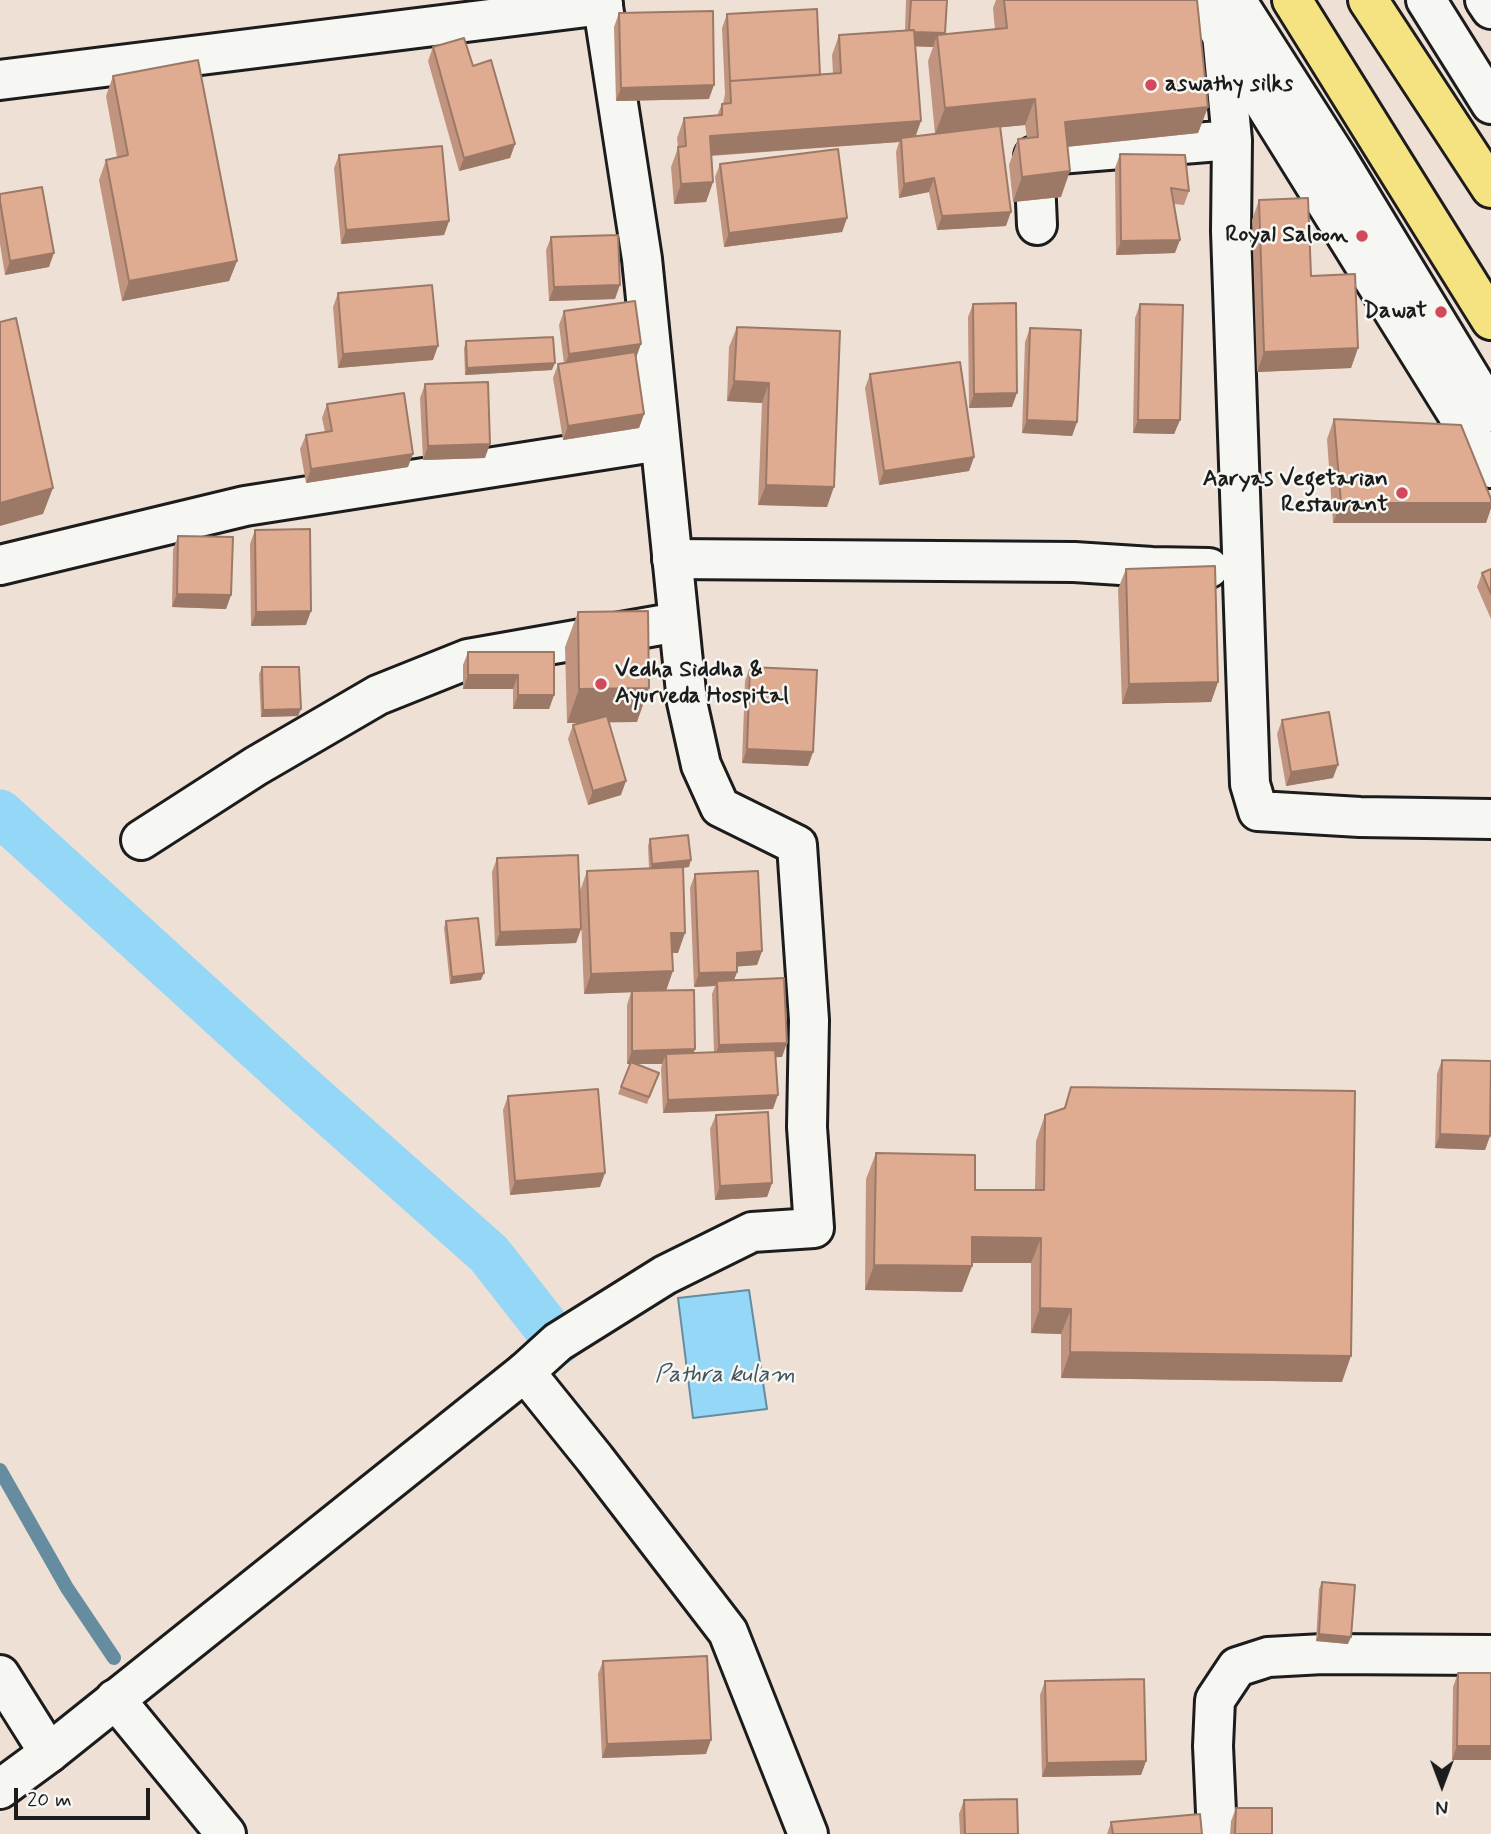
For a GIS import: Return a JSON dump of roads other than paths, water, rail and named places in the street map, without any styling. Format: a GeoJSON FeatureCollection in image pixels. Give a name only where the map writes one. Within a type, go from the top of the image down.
{"type":"FeatureCollection","features":[{"type":"Feature","properties":{"kind":"highway"},"geometry":{"type":"LineString","coordinates":[[1292,0],[1491,320]]}},
{"type":"Feature","properties":{"kind":"highway"},"geometry":{"type":"LineString","coordinates":[[1368,0],[1491,188]]}},
{"type":"Feature","properties":{"kind":"street"},"geometry":{"type":"LineString","coordinates":[[1200,0],[1491,468]]}},
{"type":"Feature","properties":{"kind":"street"},"geometry":{"type":"LineString","coordinates":[[1236,0],[1337,158],[1491,412]]}},
{"type":"Feature","properties":{"kind":"street"},"geometry":{"type":"LineString","coordinates":[[1426,0],[1491,104]]}},
{"type":"Feature","properties":{"kind":"street"},"geometry":{"type":"LineString","coordinates":[[1485,0],[1491,9]]}},
{"type":"Feature","properties":{"kind":"street"},"geometry":{"type":"LineString","coordinates":[[0,80],[602,2],[642,260],[687,702],[701,765],[720,807],[797,845],[809,1020],[807,1127],[814,1228],[752,1232],[665,1275],[558,1342],[525,1372],[49,1753],[0,1789]]}},
{"type":"Feature","properties":{"kind":"street"},"geometry":{"type":"LineString","coordinates":[[1222,34],[1232,141],[1231,231],[1250,784],[1258,811],[1360,817],[1491,819]]}},
{"type":"Feature","properties":{"kind":"street"},"geometry":{"type":"LineString","coordinates":[[1037,225],[1034,156],[1232,141]]}},
{"type":"Feature","properties":{"kind":"street"},"geometry":{"type":"LineString","coordinates":[[0,565],[245,506],[660,441]]}},
{"type":"Feature","properties":{"kind":"street"},"geometry":{"type":"LineString","coordinates":[[672,559],[1074,562],[1152,568],[1243,568]]}},
{"type":"Feature","properties":{"kind":"street"},"geometry":{"type":"LineString","coordinates":[[141,840],[256,765],[378,695],[468,659],[678,622]]}},
{"type":"Feature","properties":{"kind":"street"},"geometry":{"type":"LineString","coordinates":[[525,1372],[729,1632],[808,1834]]}},
{"type":"Feature","properties":{"kind":"street"},"geometry":{"type":"LineString","coordinates":[[1217,1834],[1213,1746],[1215,1700],[1237,1667],[1268,1657],[1323,1654],[1491,1655]]}},
{"type":"Feature","properties":{"kind":"street"},"geometry":{"type":"LineString","coordinates":[[0,1675],[49,1753]]}},
{"type":"Feature","properties":{"kind":"street"},"geometry":{"type":"LineString","coordinates":[[115,1699],[226,1834]]}},
{"type":"Feature","properties":{"kind":"water","name":"Pathra kulam"},"geometry":{"type":"Polygon","coordinates":[[[749,1290],[767,1409],[693,1418],[678,1298],[749,1290]]]}},
{"type":"Feature","properties":{"kind":"waterway"},"geometry":{"type":"LineString","coordinates":[[0,813],[489,1254],[558,1342]]}},
{"type":"Feature","properties":{"kind":"waterway"},"geometry":{"type":"LineString","coordinates":[[0,1470],[67,1588],[114,1658]]}},
{"type":"Feature","properties":{"kind":"place","name":"aswathy silks"},"geometry":{"type":"Point","coordinates":[1151,85]}},
{"type":"Feature","properties":{"kind":"place","name":"Royal Saloon"},"geometry":{"type":"Point","coordinates":[1362,236]}},
{"type":"Feature","properties":{"kind":"place","name":"Dawat"},"geometry":{"type":"Point","coordinates":[1441,312]}},
{"type":"Feature","properties":{"kind":"place","name":"Aaryas Vegetarian Restaurant"},"geometry":{"type":"Point","coordinates":[1402,493]}},
{"type":"Feature","properties":{"kind":"place","name":"Vedha Siddha & Ayurveda Hospital"},"geometry":{"type":"Point","coordinates":[601,684]}}]}
